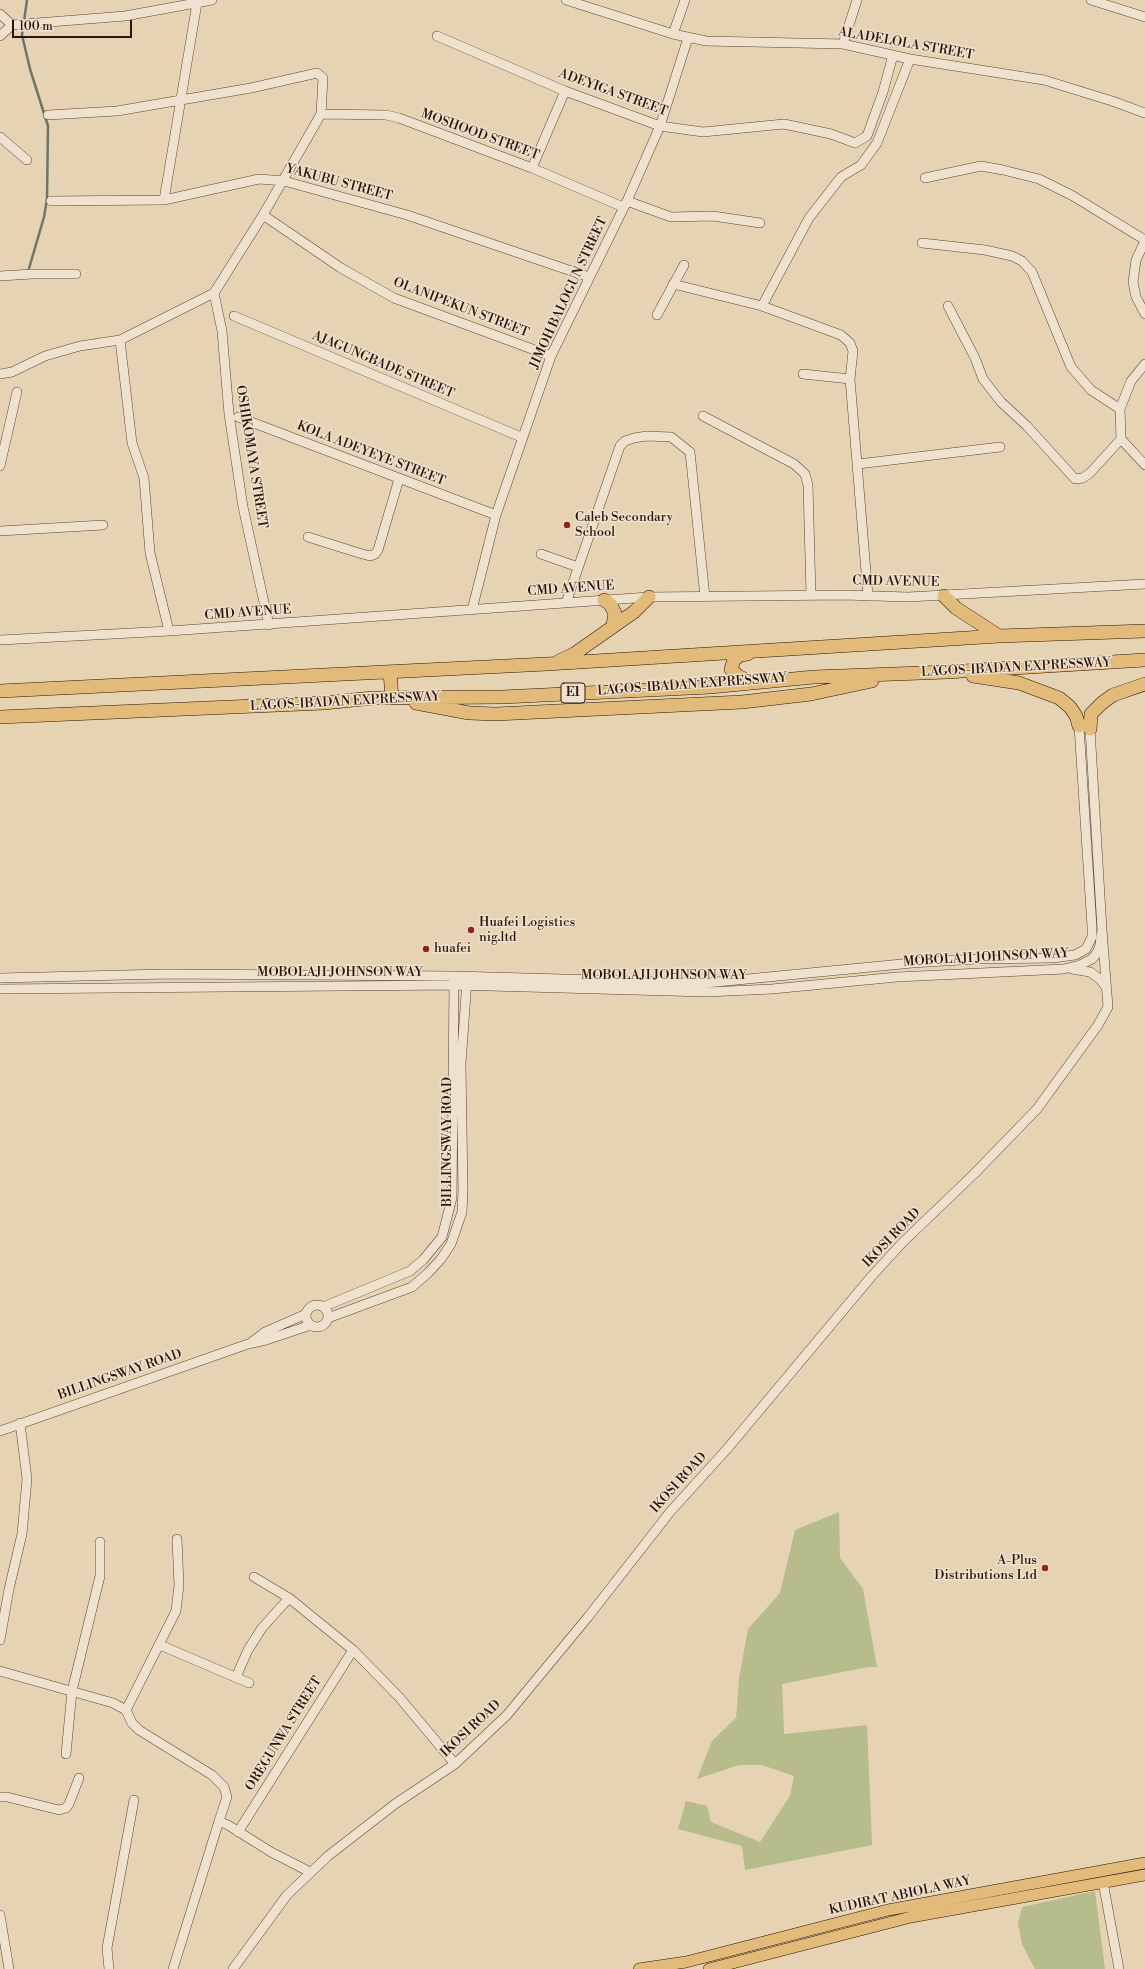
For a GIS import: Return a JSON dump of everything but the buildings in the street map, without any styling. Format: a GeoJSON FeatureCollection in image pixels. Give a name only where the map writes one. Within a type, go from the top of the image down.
{"type":"FeatureCollection","features":[{"type":"Feature","properties":{"kind":"highway"},"geometry":{"type":"LineString","coordinates":[[944,596],[956,608],[999,636]]}},
{"type":"Feature","properties":{"kind":"highway"},"geometry":{"type":"LineString","coordinates":[[547,664],[563,660],[574,654],[613,625],[634,612],[649,597]]}},
{"type":"Feature","properties":{"kind":"highway"},"geometry":{"type":"LineString","coordinates":[[604,600],[610,604],[614,613],[613,625]]}},
{"type":"Feature","properties":{"kind":"highway","name":"E1"},"geometry":{"type":"LineString","coordinates":[[0,691],[547,664],[999,636],[1145,631]]}},
{"type":"Feature","properties":{"kind":"highway"},"geometry":{"type":"LineString","coordinates":[[751,682],[734,673],[731,669],[732,664],[740,655],[761,651]]}},
{"type":"Feature","properties":{"kind":"highway","name":"LAGOS-IBADAN EXPRESSWAY"},"geometry":{"type":"LineString","coordinates":[[0,718],[324,703],[392,698],[502,697],[710,687],[814,677],[948,672],[1145,660]]}},
{"type":"Feature","properties":{"kind":"highway"},"geometry":{"type":"LineString","coordinates":[[390,672],[392,698]]}},
{"type":"Feature","properties":{"kind":"highway"},"geometry":{"type":"LineString","coordinates":[[948,672],[1019,683],[1041,690],[1059,698],[1070,707],[1084,727],[1091,714],[1113,695],[1145,684]]}},
{"type":"Feature","properties":{"kind":"highway"},"geometry":{"type":"LineString","coordinates":[[406,698],[413,702],[434,707],[469,713],[496,714],[742,702],[825,692],[870,682],[886,675]]}},
{"type":"Feature","properties":{"kind":"main road","name":"KUDIRAT ABIOLA WAY"},"geometry":{"type":"LineString","coordinates":[[639,1969],[687,1966],[888,1910],[1145,1863]]}},
{"type":"Feature","properties":{"kind":"main road","name":"KUDIRAT ABIOLA WAY"},"geometry":{"type":"LineString","coordinates":[[709,1969],[911,1917],[1145,1875]]}},
{"type":"Feature","properties":{"kind":"street"},"geometry":{"type":"LineString","coordinates":[[0,36],[13,25],[125,16],[212,0]]}},
{"type":"Feature","properties":{"kind":"street","name":"ALADELOLA STREET"},"geometry":{"type":"LineString","coordinates":[[566,0],[688,38],[718,42],[736,41],[843,44],[892,55],[1044,80],[1145,113]]}},
{"type":"Feature","properties":{"kind":"street"},"geometry":{"type":"LineString","coordinates":[[673,34],[685,0]]}},
{"type":"Feature","properties":{"kind":"street"},"geometry":{"type":"LineString","coordinates":[[843,44],[857,0]]}},
{"type":"Feature","properties":{"kind":"street"},"geometry":{"type":"LineString","coordinates":[[1091,0],[1145,16]]}},
{"type":"Feature","properties":{"kind":"street"},"geometry":{"type":"LineString","coordinates":[[164,200],[198,3]]}},
{"type":"Feature","properties":{"kind":"street"},"geometry":{"type":"LineString","coordinates":[[0,14],[13,25]]}},
{"type":"Feature","properties":{"kind":"street","name":"ADEYIGA STREET"},"geometry":{"type":"LineString","coordinates":[[437,36],[564,91],[660,126],[703,132],[784,124],[831,134],[855,143],[867,136],[883,92],[892,55]]}},
{"type":"Feature","properties":{"kind":"street","name":"JIMOH BALOGUN STREET"},"geometry":{"type":"LineString","coordinates":[[472,610],[496,515],[521,437],[551,356],[625,204],[660,126],[688,38]]}},
{"type":"Feature","properties":{"kind":"street"},"geometry":{"type":"LineString","coordinates":[[762,306],[813,212],[841,177],[861,165],[877,143],[910,58]]}},
{"type":"Feature","properties":{"kind":"street"},"geometry":{"type":"LineString","coordinates":[[0,374],[12,372],[45,356],[80,346],[120,340],[214,293],[284,181],[321,114],[323,78],[317,73],[251,88],[117,111],[48,115]]}},
{"type":"Feature","properties":{"kind":"street"},"geometry":{"type":"LineString","coordinates":[[532,168],[564,91]]}},
{"type":"Feature","properties":{"kind":"street","name":"MOSHOOD STREET"},"geometry":{"type":"LineString","coordinates":[[321,114],[386,115],[400,118],[625,204],[671,218],[713,216],[760,223]]}},
{"type":"Feature","properties":{"kind":"street"},"geometry":{"type":"LineString","coordinates":[[0,137],[27,160]]}},
{"type":"Feature","properties":{"kind":"street"},"geometry":{"type":"LineString","coordinates":[[925,178],[981,166],[1039,179],[1073,196],[1145,241],[1136,260],[1133,282],[1136,297],[1145,314]]}},
{"type":"Feature","properties":{"kind":"street","name":"YAKUBU STREET"},"geometry":{"type":"LineString","coordinates":[[51,201],[164,200],[259,179],[284,181],[407,215],[589,277]]}},
{"type":"Feature","properties":{"kind":"street","name":"OLANIPEKUN STREET"},"geometry":{"type":"LineString","coordinates":[[263,215],[341,268],[394,298],[551,356]]}},
{"type":"Feature","properties":{"kind":"street"},"geometry":{"type":"LineString","coordinates":[[922,243],[984,250],[1012,256],[1022,261],[1032,272],[1071,368],[1091,390],[1120,409]]}},
{"type":"Feature","properties":{"kind":"street"},"geometry":{"type":"LineString","coordinates":[[657,315],[684,265]]}},
{"type":"Feature","properties":{"kind":"street"},"geometry":{"type":"LineString","coordinates":[[0,276],[76,274]]}},
{"type":"Feature","properties":{"kind":"street"},"geometry":{"type":"LineString","coordinates":[[674,284],[762,306],[841,335],[850,343],[853,351],[850,379],[868,596]]}},
{"type":"Feature","properties":{"kind":"street","name":"OSHIKOMAYA STREET"},"geometry":{"type":"LineString","coordinates":[[214,293],[222,331],[228,414],[243,507],[269,625]]}},
{"type":"Feature","properties":{"kind":"street"},"geometry":{"type":"LineString","coordinates":[[948,306],[975,358],[983,379],[1001,402],[1027,426],[1075,479],[1083,478],[1090,473],[1121,439]]}},
{"type":"Feature","properties":{"kind":"street","name":"AJAGUNGBADE STREET"},"geometry":{"type":"LineString","coordinates":[[234,316],[521,437]]}},
{"type":"Feature","properties":{"kind":"street"},"geometry":{"type":"LineString","coordinates":[[120,340],[132,443],[144,478],[150,553],[169,631]]}},
{"type":"Feature","properties":{"kind":"street"},"geometry":{"type":"LineString","coordinates":[[1145,364],[1131,381],[1120,409],[1121,439],[1145,465]]}},
{"type":"Feature","properties":{"kind":"street"},"geometry":{"type":"LineString","coordinates":[[802,374],[850,379]]}},
{"type":"Feature","properties":{"kind":"street"},"geometry":{"type":"LineString","coordinates":[[0,466],[17,392]]}},
{"type":"Feature","properties":{"kind":"street"},"geometry":{"type":"LineString","coordinates":[[703,416],[788,461],[805,474],[808,485],[811,595]]}},
{"type":"Feature","properties":{"kind":"street","name":"KOLA ADEYEYE STREET"},"geometry":{"type":"LineString","coordinates":[[238,417],[496,515]]}},
{"type":"Feature","properties":{"kind":"street"},"geometry":{"type":"LineString","coordinates":[[566,603],[620,446],[625,441],[634,438],[671,437],[690,452],[705,597]]}},
{"type":"Feature","properties":{"kind":"street"},"geometry":{"type":"LineString","coordinates":[[858,464],[1000,447]]}},
{"type":"Feature","properties":{"kind":"street"},"geometry":{"type":"LineString","coordinates":[[308,537],[370,556],[375,554],[378,550],[399,479]]}},
{"type":"Feature","properties":{"kind":"street"},"geometry":{"type":"LineString","coordinates":[[0,531],[103,525]]}},
{"type":"Feature","properties":{"kind":"street"},"geometry":{"type":"LineString","coordinates":[[541,554],[578,567]]}},
{"type":"Feature","properties":{"kind":"street","name":"CMD AVENUE"},"geometry":{"type":"LineString","coordinates":[[0,640],[269,625],[649,597],[811,595],[908,597],[1145,584]]}},
{"type":"Feature","properties":{"kind":"street"},"geometry":{"type":"LineString","coordinates":[[1084,727],[1092,928],[1091,941],[1102,946]]}},
{"type":"Feature","properties":{"kind":"street","name":"MOBOLAJI JOHNSON WAY"},"geometry":{"type":"LineString","coordinates":[[467,981],[706,992],[772,989],[897,976],[1064,969],[1083,964],[1092,959],[1102,946],[1102,930],[1084,727]]}},
{"type":"Feature","properties":{"kind":"street","name":"MOBOLAJI JOHNSON WAY"},"geometry":{"type":"LineString","coordinates":[[0,989],[454,981],[706,983],[912,963],[976,959],[1053,958],[1078,954],[1086,949],[1091,941]]}},
{"type":"Feature","properties":{"kind":"street","name":"IKOSI ROAD"},"geometry":{"type":"LineString","coordinates":[[234,1969],[288,1894],[310,1872],[350,1838],[455,1764],[507,1715],[533,1685],[670,1512],[727,1449],[871,1277],[902,1243],[974,1174],[1037,1109],[1069,1067],[1103,1018],[1108,1007],[1102,946]]}},
{"type":"Feature","properties":{"kind":"street"},"geometry":{"type":"LineString","coordinates":[[1078,954],[1083,964],[1090,972],[1101,980],[1105,986]]}},
{"type":"Feature","properties":{"kind":"street"},"geometry":{"type":"LineString","coordinates":[[1064,969],[1090,972]]}},
{"type":"Feature","properties":{"kind":"street","name":"MOBOLAJI JOHNSON WAY"},"geometry":{"type":"LineString","coordinates":[[0,978],[166,974],[454,981]]}},
{"type":"Feature","properties":{"kind":"street","name":"BILLINGSWAY ROAD"},"geometry":{"type":"LineString","coordinates":[[323,1307],[410,1271],[423,1260],[442,1237],[452,1198],[454,981]]}},
{"type":"Feature","properties":{"kind":"street","name":"BILLINGSWAY ROAD"},"geometry":{"type":"LineString","coordinates":[[328,1318],[412,1287],[441,1259],[451,1244],[462,1212],[461,1064],[467,981]]}},
{"type":"Feature","properties":{"kind":"street"},"geometry":{"type":"LineString","coordinates":[[313,1306],[323,1307],[327,1312],[328,1318],[321,1326],[311,1325],[306,1320],[306,1314],[313,1306]]}},
{"type":"Feature","properties":{"kind":"street","name":"BILLINGSWAY ROAD"},"geometry":{"type":"LineString","coordinates":[[248,1344],[265,1332],[306,1314]]}},
{"type":"Feature","properties":{"kind":"street","name":"BILLINGSWAY ROAD"},"geometry":{"type":"LineString","coordinates":[[0,1431],[248,1344],[266,1340],[311,1325]]}},
{"type":"Feature","properties":{"kind":"street"},"geometry":{"type":"LineString","coordinates":[[0,1640],[9,1589],[22,1534],[27,1479],[20,1423]]}},
{"type":"Feature","properties":{"kind":"street"},"geometry":{"type":"LineString","coordinates":[[126,1710],[176,1611],[179,1585],[177,1539]]}},
{"type":"Feature","properties":{"kind":"street"},"geometry":{"type":"LineString","coordinates":[[66,1754],[72,1691],[100,1576],[100,1542]]}},
{"type":"Feature","properties":{"kind":"street"},"geometry":{"type":"LineString","coordinates":[[254,1577],[289,1598],[353,1650],[399,1697],[455,1764]]}},
{"type":"Feature","properties":{"kind":"street"},"geometry":{"type":"LineString","coordinates":[[236,1677],[248,1650],[262,1628],[289,1598]]}},
{"type":"Feature","properties":{"kind":"street"},"geometry":{"type":"LineString","coordinates":[[160,1645],[249,1683]]}},
{"type":"Feature","properties":{"kind":"street","name":"OREGUNWA STREET"},"geometry":{"type":"LineString","coordinates":[[238,1832],[353,1650]]}},
{"type":"Feature","properties":{"kind":"street"},"geometry":{"type":"LineString","coordinates":[[0,1671],[114,1703],[126,1710],[132,1723],[139,1730],[212,1775],[224,1787],[227,1797],[172,1969]]}},
{"type":"Feature","properties":{"kind":"street"},"geometry":{"type":"LineString","coordinates":[[0,1797],[59,1810],[66,1808],[69,1804],[78,1778]]}},
{"type":"Feature","properties":{"kind":"street"},"geometry":{"type":"LineString","coordinates":[[109,1969],[107,1948],[134,1800]]}},
{"type":"Feature","properties":{"kind":"street"},"geometry":{"type":"LineString","coordinates":[[219,1821],[271,1852],[310,1872]]}},
{"type":"Feature","properties":{"kind":"street"},"geometry":{"type":"LineString","coordinates":[[1104,1882],[1119,1969]]}},
{"type":"Feature","properties":{"kind":"street"},"geometry":{"type":"LineString","coordinates":[[0,1915],[3,1951],[9,1969]]}},
{"type":"Feature","properties":{"kind":"green space"},"geometry":{"type":"Polygon","coordinates":[[[839,1512],[840,1558],[863,1589],[877,1667],[868,1667],[782,1684],[784,1734],[867,1725],[872,1845],[745,1870],[742,1846],[678,1829],[686,1801],[707,1806],[711,1822],[760,1842],[790,1796],[794,1776],[762,1765],[739,1765],[697,1779],[712,1741],[736,1718],[739,1679],[748,1629],[780,1593],[795,1530],[839,1512]]]}},
{"type":"Feature","properties":{"kind":"green space"},"geometry":{"type":"Polygon","coordinates":[[[1095,1891],[1105,1969],[1035,1969],[1022,1944],[1018,1923],[1022,1907],[1095,1891]]]}},
{"type":"Feature","properties":{"kind":"waterway"},"geometry":{"type":"LineString","coordinates":[[27,0],[22,35],[30,69],[48,126],[47,199],[44,217],[28,272]]}},
{"type":"Feature","properties":{"kind":"place","name":"Caleb Secondary School"},"geometry":{"type":"Point","coordinates":[567,525]}},
{"type":"Feature","properties":{"kind":"place","name":"Huafei Logistics nig.ltd"},"geometry":{"type":"Point","coordinates":[471,930]}},
{"type":"Feature","properties":{"kind":"place","name":"huafei"},"geometry":{"type":"Point","coordinates":[426,949]}},
{"type":"Feature","properties":{"kind":"place","name":"A-Plus Distributions Ltd"},"geometry":{"type":"Point","coordinates":[1045,1568]}}]}
